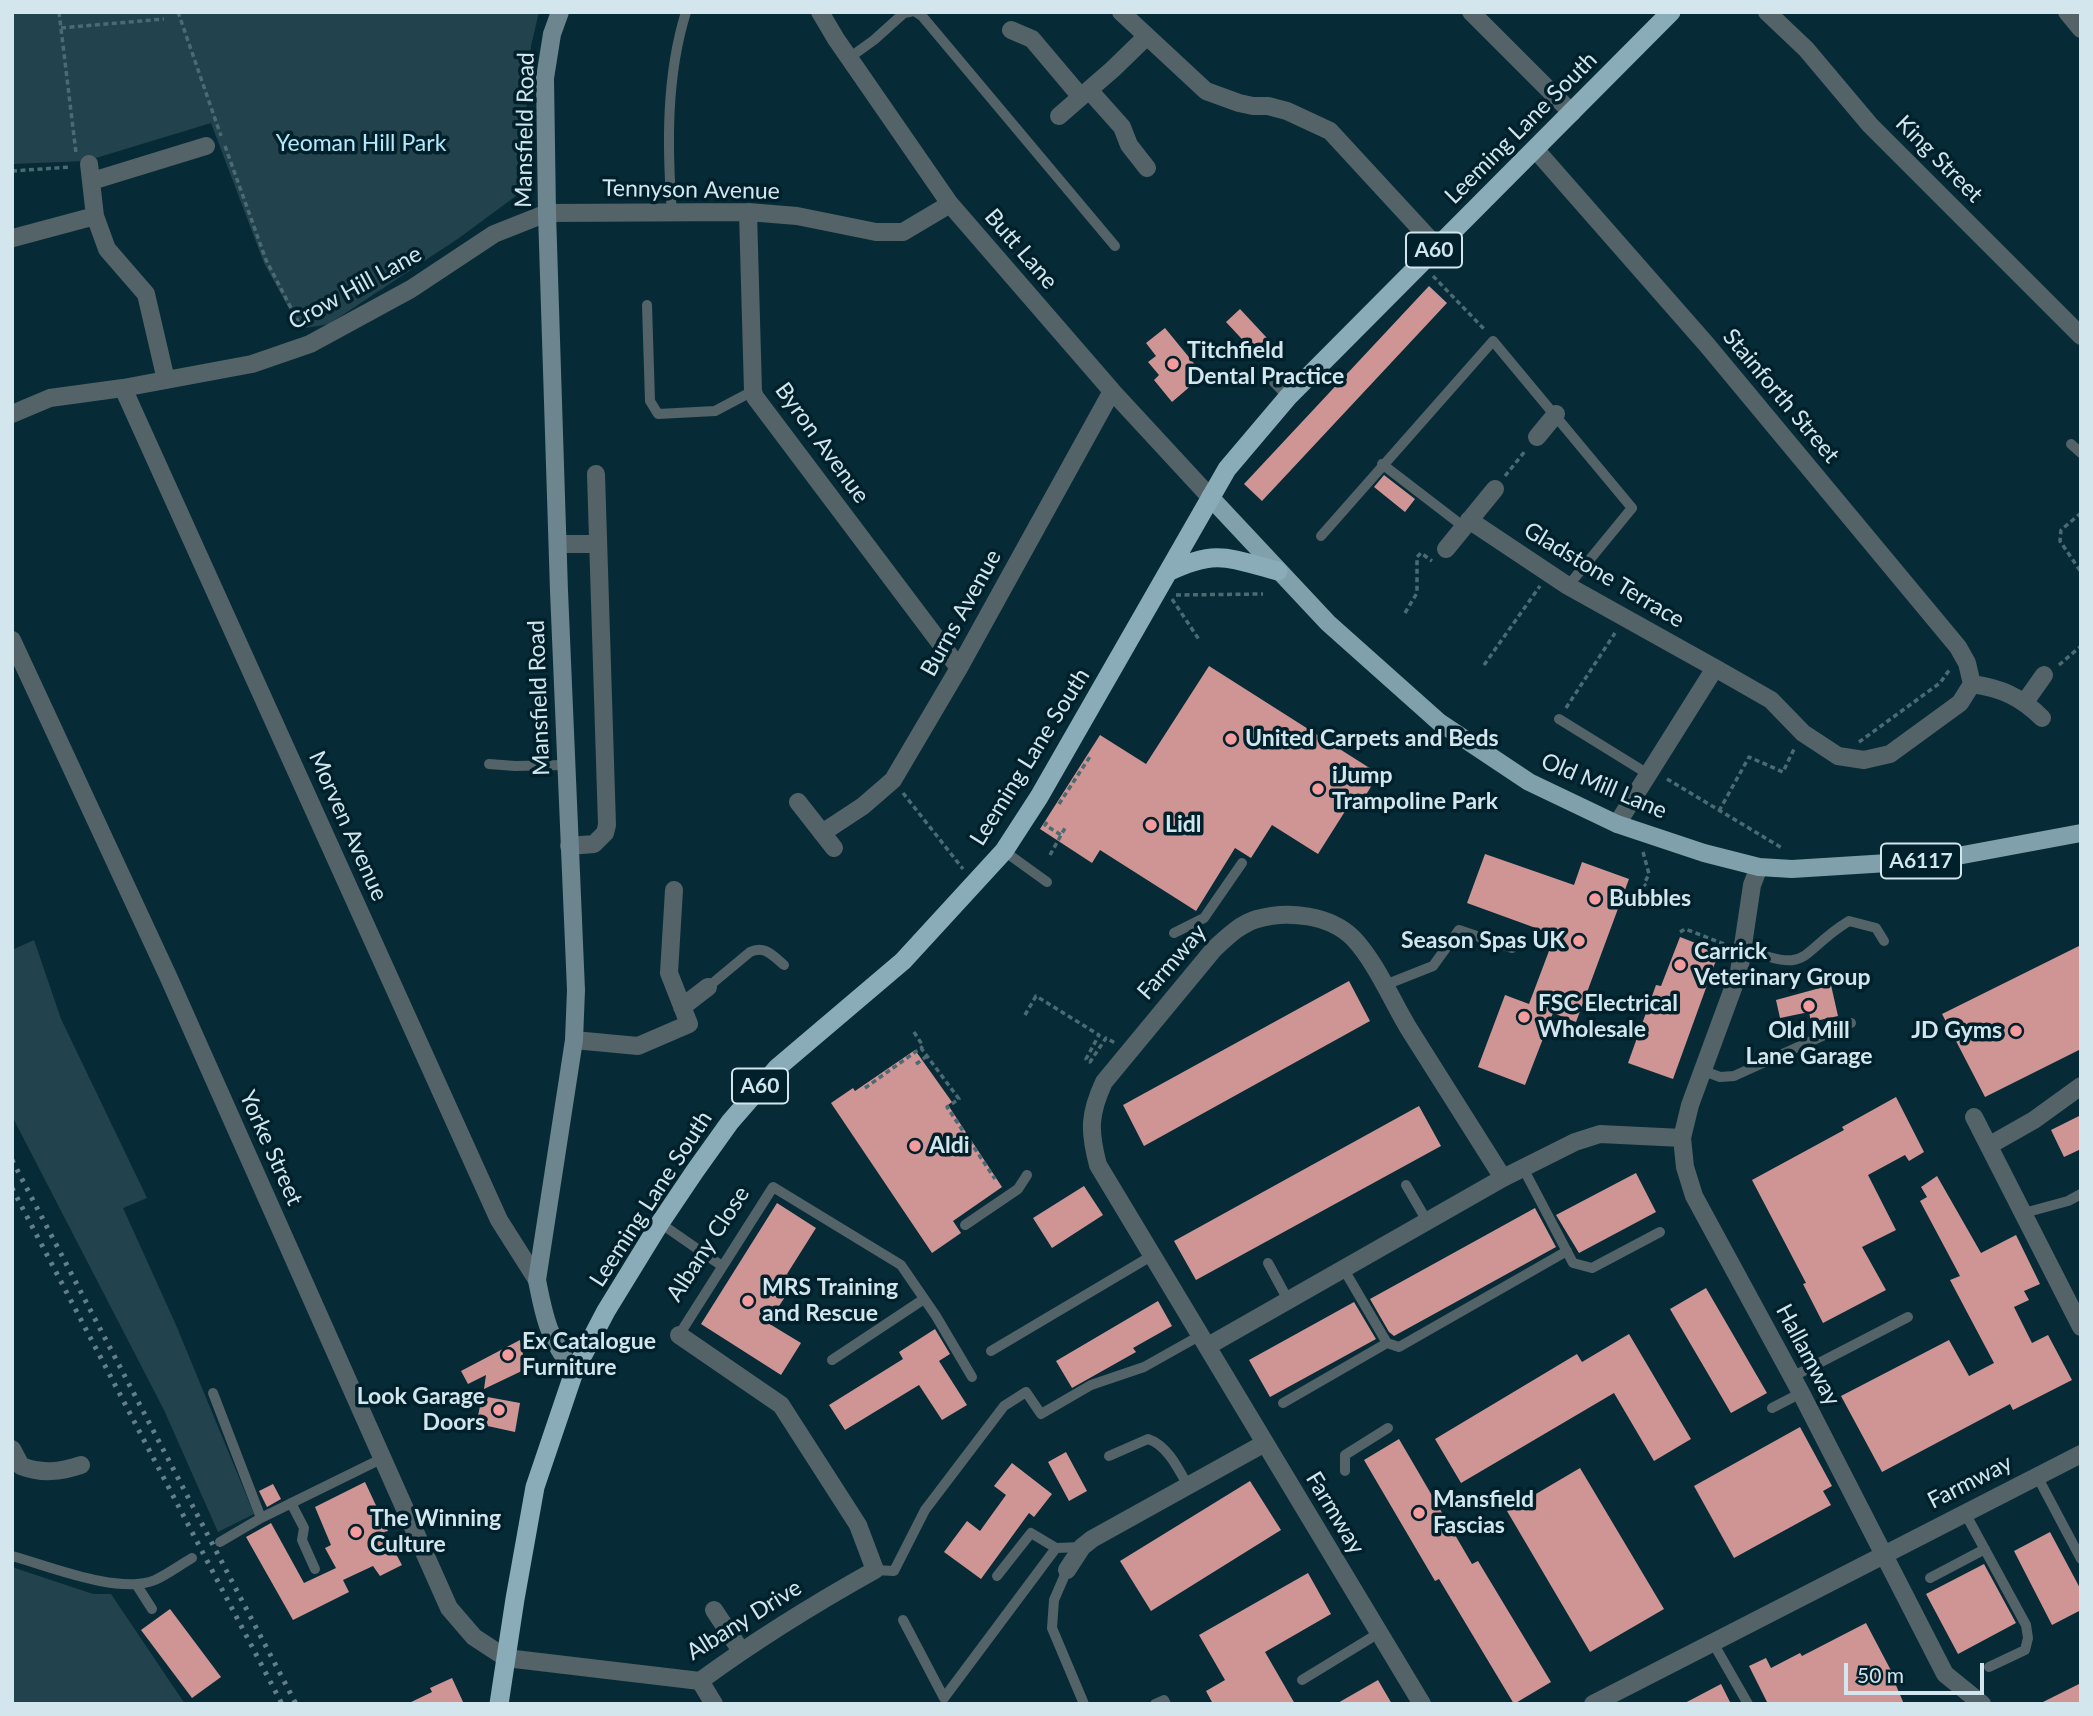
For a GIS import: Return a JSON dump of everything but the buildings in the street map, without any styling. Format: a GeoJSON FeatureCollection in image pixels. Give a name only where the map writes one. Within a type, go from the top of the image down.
{"type":"FeatureCollection","features":[{"type":"Feature","properties":{"kind":"highway","name":"Leeming Lane South"},"geometry":{"type":"LineString","coordinates":[[506,1658],[535,1487],[574,1373],[606,1311],[660,1223],[730,1122],[776,1068],[903,961],[1004,851],[1039,797],[1227,469],[1288,397],[1671,12]]}},
{"type":"Feature","properties":{"kind":"highway"},"geometry":{"type":"LineString","coordinates":[[1168,572],[1193,560],[1215,557],[1278,571]]}},
{"type":"Feature","properties":{"kind":"highway","name":"A60"},"geometry":{"type":"LineString","coordinates":[[499,1704],[506,1658]]}},
{"type":"Feature","properties":{"kind":"main road","name":"Mansfield Road"},"geometry":{"type":"LineString","coordinates":[[560,12],[552,34],[545,78],[547,213],[576,990],[574,1040],[537,1280],[543,1314],[553,1342],[574,1373]]}},
{"type":"Feature","properties":{"kind":"main road","name":"Old Mill Lane"},"geometry":{"type":"LineString","coordinates":[[1210,498],[1328,623],[1439,722],[1529,782],[1617,824],[1704,853],[1759,867],[1792,869],[1936,860],[2081,832]]}},
{"type":"Feature","properties":{"kind":"street","name":"Butt Lane"},"geometry":{"type":"LineString","coordinates":[[820,12],[950,204],[1112,391],[1210,498]]}},
{"type":"Feature","properties":{"kind":"street"},"geometry":{"type":"LineString","coordinates":[[1121,12],[1206,91],[1239,103],[1287,111],[1330,131],[1437,247]]}},
{"type":"Feature","properties":{"kind":"street"},"geometry":{"type":"LineString","coordinates":[[1471,12],[1572,113]]}},
{"type":"Feature","properties":{"kind":"street","name":"King Street"},"geometry":{"type":"LineString","coordinates":[[1767,12],[1806,48],[1870,125],[2081,336]]}},
{"type":"Feature","properties":{"kind":"street"},"geometry":{"type":"LineString","coordinates":[[2067,12],[2081,29]]}},
{"type":"Feature","properties":{"kind":"street"},"geometry":{"type":"LineString","coordinates":[[1011,30],[1032,39],[1085,94],[1122,127],[1129,145],[1147,168]]}},
{"type":"Feature","properties":{"kind":"street"},"geometry":{"type":"LineString","coordinates":[[1059,116],[1146,37]]}},
{"type":"Feature","properties":{"kind":"street"},"geometry":{"type":"LineString","coordinates":[[166,380],[146,294],[107,248],[95,216],[86,169],[206,146]]}},
{"type":"Feature","properties":{"kind":"street","name":"Stainforth Street"},"geometry":{"type":"LineString","coordinates":[[1535,149],[1707,345],[1958,647],[1967,663],[1972,684]]}},
{"type":"Feature","properties":{"kind":"street","name":"Tennyson Avenue"},"geometry":{"type":"LineString","coordinates":[[547,213],[748,212],[797,216],[876,232],[903,232],[950,204]]}},
{"type":"Feature","properties":{"kind":"street","name":"Byron Avenue"},"geometry":{"type":"LineString","coordinates":[[748,212],[755,397],[959,668]]}},
{"type":"Feature","properties":{"kind":"street","name":"Crow Hill Lane"},"geometry":{"type":"LineString","coordinates":[[12,414],[50,398],[123,388],[253,364],[310,344],[411,289],[494,234],[547,213]]}},
{"type":"Feature","properties":{"kind":"street"},"geometry":{"type":"LineString","coordinates":[[13,238],[95,216]]}},
{"type":"Feature","properties":{"kind":"street","name":"Morven Avenue"},"geometry":{"type":"LineString","coordinates":[[123,388],[499,1220],[537,1280]]}},
{"type":"Feature","properties":{"kind":"street","name":"Burns Avenue"},"geometry":{"type":"LineString","coordinates":[[822,833],[863,806],[893,780],[959,668],[1112,391]]}},
{"type":"Feature","properties":{"kind":"street"},"geometry":{"type":"LineString","coordinates":[[1537,437],[1556,414]]}},
{"type":"Feature","properties":{"kind":"street"},"geometry":{"type":"LineString","coordinates":[[569,846],[594,844],[605,833],[607,825],[596,474]]}},
{"type":"Feature","properties":{"kind":"street"},"geometry":{"type":"LineString","coordinates":[[1441,557],[1495,489]]}},
{"type":"Feature","properties":{"kind":"street","name":"Gladstone Terrace"},"geometry":{"type":"LineString","coordinates":[[1466,523],[1624,619],[1771,700],[1803,733],[1838,756],[1864,760],[1890,754],[1960,704],[1972,684]]}},
{"type":"Feature","properties":{"kind":"street"},"geometry":{"type":"LineString","coordinates":[[558,544],[598,544]]}},
{"type":"Feature","properties":{"kind":"street","name":"Yorke Street"},"geometry":{"type":"LineString","coordinates":[[12,640],[168,976],[449,1608],[474,1637],[506,1658]]}},
{"type":"Feature","properties":{"kind":"street"},"geometry":{"type":"LineString","coordinates":[[1617,824],[1715,668]]}},
{"type":"Feature","properties":{"kind":"street"},"geometry":{"type":"LineString","coordinates":[[2025,702],[2044,675]]}},
{"type":"Feature","properties":{"kind":"street"},"geometry":{"type":"LineString","coordinates":[[1972,684],[1990,687],[2025,702],[2042,718]]}},
{"type":"Feature","properties":{"kind":"street"},"geometry":{"type":"LineString","coordinates":[[798,802],[834,848]]}},
{"type":"Feature","properties":{"kind":"street","name":"Hallamway"},"geometry":{"type":"LineString","coordinates":[[1759,867],[1737,947],[1739,972],[1690,1104],[1682,1138],[1685,1167],[1695,1196],[1945,1674],[1982,1704]]}},
{"type":"Feature","properties":{"kind":"street"},"geometry":{"type":"LineString","coordinates":[[574,1040],[638,1046],[689,1024],[668,973],[674,890]]}},
{"type":"Feature","properties":{"kind":"street","name":"Farmway"},"geometry":{"type":"LineString","coordinates":[[1422,1704],[1098,1165],[1092,1142],[1091,1122],[1095,1102],[1104,1082],[1232,931],[1256,919],[1286,915],[1311,917],[1353,938],[1385,985],[1408,1027],[1503,1178]]}},
{"type":"Feature","properties":{"kind":"street"},"geometry":{"type":"LineString","coordinates":[[682,1007],[708,987]]}},
{"type":"Feature","properties":{"kind":"street"},"geometry":{"type":"LineString","coordinates":[[1990,1144],[2034,1121],[2081,1086]]}},
{"type":"Feature","properties":{"kind":"street"},"geometry":{"type":"LineString","coordinates":[[1974,1117],[2070,1296],[2081,1327]]}},
{"type":"Feature","properties":{"kind":"street"},"geometry":{"type":"LineString","coordinates":[[1205,1340],[1288,1300],[1503,1178],[1575,1142],[1600,1134],[1682,1138]]}},
{"type":"Feature","properties":{"kind":"street","name":"Albany Close"},"geometry":{"type":"LineString","coordinates":[[679,1335],[781,1405],[858,1525],[875,1570]]}},
{"type":"Feature","properties":{"kind":"street"},"geometry":{"type":"LineString","coordinates":[[1067,1570],[1082,1547],[1092,1539],[1265,1443]]}},
{"type":"Feature","properties":{"kind":"street"},"geometry":{"type":"LineString","coordinates":[[12,1449],[21,1466],[35,1472],[64,1471],[81,1465]]}},
{"type":"Feature","properties":{"kind":"street","name":"Farmway"},"geometry":{"type":"LineString","coordinates":[[1881,1554],[2081,1454]]}},
{"type":"Feature","properties":{"kind":"street"},"geometry":{"type":"LineString","coordinates":[[1593,1704],[1881,1554]]}},
{"type":"Feature","properties":{"kind":"street","name":"Albany Drive"},"geometry":{"type":"LineString","coordinates":[[506,1658],[700,1681],[810,1607],[875,1570]]}},
{"type":"Feature","properties":{"kind":"street"},"geometry":{"type":"LineString","coordinates":[[714,1610],[741,1651]]}},
{"type":"Feature","properties":{"kind":"street"},"geometry":{"type":"LineString","coordinates":[[700,1681],[714,1704]]}},
{"type":"Feature","properties":{"kind":"lane"},"geometry":{"type":"LineString","coordinates":[[672,213],[668,161],[672,85],[679,33],[686,12]]}},
{"type":"Feature","properties":{"kind":"lane"},"geometry":{"type":"LineString","coordinates":[[849,58],[904,13],[910,12]]}},
{"type":"Feature","properties":{"kind":"lane"},"geometry":{"type":"LineString","coordinates":[[916,12],[1115,246]]}},
{"type":"Feature","properties":{"kind":"lane"},"geometry":{"type":"LineString","coordinates":[[648,305],[650,401],[658,414],[715,411],[753,391]]}},
{"type":"Feature","properties":{"kind":"lane"},"geometry":{"type":"LineString","coordinates":[[1321,536],[1493,341],[1632,508],[1568,586]]}},
{"type":"Feature","properties":{"kind":"lane"},"geometry":{"type":"LineString","coordinates":[[1272,380],[1288,397]]}},
{"type":"Feature","properties":{"kind":"lane"},"geometry":{"type":"LineString","coordinates":[[2071,444],[2081,453]]}},
{"type":"Feature","properties":{"kind":"lane"},"geometry":{"type":"LineString","coordinates":[[1382,464],[1466,523]]}},
{"type":"Feature","properties":{"kind":"lane"},"geometry":{"type":"LineString","coordinates":[[1559,719],[1650,771]]}},
{"type":"Feature","properties":{"kind":"lane"},"geometry":{"type":"LineString","coordinates":[[489,764],[566,765]]}},
{"type":"Feature","properties":{"kind":"lane"},"geometry":{"type":"LineString","coordinates":[[1004,851],[1047,882]]}},
{"type":"Feature","properties":{"kind":"lane"},"geometry":{"type":"LineString","coordinates":[[1174,933],[1205,918],[1242,863]]}},
{"type":"Feature","properties":{"kind":"lane"},"geometry":{"type":"LineString","coordinates":[[1737,947],[1784,962],[1802,959],[1834,930],[1849,921],[1875,928],[1884,941]]}},
{"type":"Feature","properties":{"kind":"lane"},"geometry":{"type":"LineString","coordinates":[[1385,985],[1433,966],[1460,930],[1512,948]]}},
{"type":"Feature","properties":{"kind":"lane"},"geometry":{"type":"LineString","coordinates":[[708,987],[758,948],[765,949],[784,965]]}},
{"type":"Feature","properties":{"kind":"lane"},"geometry":{"type":"LineString","coordinates":[[1703,1071],[1720,1077],[1734,1076],[1851,1023]]}},
{"type":"Feature","properties":{"kind":"lane"},"geometry":{"type":"LineString","coordinates":[[1523,1168],[1573,1263],[1592,1268],[1660,1232]]}},
{"type":"Feature","properties":{"kind":"lane"},"geometry":{"type":"LineString","coordinates":[[965,1225],[1018,1189],[1027,1175]]}},
{"type":"Feature","properties":{"kind":"lane"},"geometry":{"type":"LineString","coordinates":[[1406,1185],[1427,1221]]}},
{"type":"Feature","properties":{"kind":"lane","name":"Albany Close"},"geometry":{"type":"LineString","coordinates":[[679,1335],[773,1187],[901,1265],[972,1377]]}},
{"type":"Feature","properties":{"kind":"lane"},"geometry":{"type":"LineString","coordinates":[[2024,1213],[2068,1201],[2081,1194]]}},
{"type":"Feature","properties":{"kind":"lane"},"geometry":{"type":"LineString","coordinates":[[660,1223],[722,1266]]}},
{"type":"Feature","properties":{"kind":"lane"},"geometry":{"type":"LineString","coordinates":[[1343,1268],[1387,1343],[1399,1347],[1567,1251]]}},
{"type":"Feature","properties":{"kind":"lane"},"geometry":{"type":"LineString","coordinates":[[991,1351],[1153,1255]]}},
{"type":"Feature","properties":{"kind":"lane"},"geometry":{"type":"LineString","coordinates":[[1268,1263],[1288,1300]]}},
{"type":"Feature","properties":{"kind":"lane"},"geometry":{"type":"LineString","coordinates":[[831,1360],[924,1299]]}},
{"type":"Feature","properties":{"kind":"lane"},"geometry":{"type":"LineString","coordinates":[[1772,1408],[1796,1385],[1908,1317]]}},
{"type":"Feature","properties":{"kind":"lane"},"geometry":{"type":"LineString","coordinates":[[875,1570],[894,1571],[925,1510],[1004,1406],[1026,1392],[1041,1414],[1091,1385],[1144,1367],[1205,1340]]}},
{"type":"Feature","properties":{"kind":"lane"},"geometry":{"type":"LineString","coordinates":[[1283,1403],[1387,1343]]}},
{"type":"Feature","properties":{"kind":"lane"},"geometry":{"type":"LineString","coordinates":[[213,1392],[261,1518]]}},
{"type":"Feature","properties":{"kind":"lane"},"geometry":{"type":"LineString","coordinates":[[1345,1471],[1345,1455],[1388,1428]]}},
{"type":"Feature","properties":{"kind":"lane"},"geometry":{"type":"LineString","coordinates":[[1109,1456],[1148,1438],[1159,1442],[1180,1470],[1188,1486]]}},
{"type":"Feature","properties":{"kind":"lane"},"geometry":{"type":"LineString","coordinates":[[220,1542],[261,1518],[383,1458]]}},
{"type":"Feature","properties":{"kind":"lane"},"geometry":{"type":"LineString","coordinates":[[2037,1476],[2081,1559]]}},
{"type":"Feature","properties":{"kind":"lane"},"geometry":{"type":"LineString","coordinates":[[291,1503],[304,1528],[302,1540],[315,1569]]}},
{"type":"Feature","properties":{"kind":"lane"},"geometry":{"type":"LineString","coordinates":[[1965,1513],[2026,1625],[2028,1638],[2025,1650],[1989,1667]]}},
{"type":"Feature","properties":{"kind":"lane"},"geometry":{"type":"LineString","coordinates":[[997,1576],[1031,1533],[1056,1548],[1082,1547]]}},
{"type":"Feature","properties":{"kind":"lane"},"geometry":{"type":"LineString","coordinates":[[903,1620],[944,1698],[1056,1548]]}},
{"type":"Feature","properties":{"kind":"lane"},"geometry":{"type":"LineString","coordinates":[[1930,1578],[1985,1549]]}},
{"type":"Feature","properties":{"kind":"lane"},"geometry":{"type":"LineString","coordinates":[[12,1556],[98,1579],[136,1584],[155,1580],[192,1558]]}},
{"type":"Feature","properties":{"kind":"lane"},"geometry":{"type":"LineString","coordinates":[[1067,1570],[1054,1600],[1052,1628],[1084,1704]]}},
{"type":"Feature","properties":{"kind":"lane"},"geometry":{"type":"LineString","coordinates":[[136,1584],[152,1609]]}},
{"type":"Feature","properties":{"kind":"lane"},"geometry":{"type":"LineString","coordinates":[[1302,1680],[1379,1633]]}},
{"type":"Feature","properties":{"kind":"lane"},"geometry":{"type":"LineString","coordinates":[[1712,1642],[1748,1704]]}},
{"type":"Feature","properties":{"kind":"lane"},"geometry":{"type":"LineString","coordinates":[[1155,1704],[1164,1700],[1166,1704]]}},
{"type":"Feature","properties":{"kind":"path"},"geometry":{"type":"LineString","coordinates":[[60,12],[86,169]]}},
{"type":"Feature","properties":{"kind":"path"},"geometry":{"type":"LineString","coordinates":[[178,12],[266,260],[310,344]]}},
{"type":"Feature","properties":{"kind":"path"},"geometry":{"type":"LineString","coordinates":[[61,29],[164,19]]}},
{"type":"Feature","properties":{"kind":"path"},"geometry":{"type":"LineString","coordinates":[[1419,263],[1480,323],[1493,341]]}},
{"type":"Feature","properties":{"kind":"path"},"geometry":{"type":"LineString","coordinates":[[1495,489],[1537,437]]}},
{"type":"Feature","properties":{"kind":"path"},"geometry":{"type":"LineString","coordinates":[[2081,513],[2061,530],[2060,541],[2081,572]]}},
{"type":"Feature","properties":{"kind":"path"},"geometry":{"type":"LineString","coordinates":[[1405,613],[1417,593],[1418,557],[1421,552],[1441,557]]}},
{"type":"Feature","properties":{"kind":"path"},"geometry":{"type":"LineString","coordinates":[[1484,665],[1549,573]]}},
{"type":"Feature","properties":{"kind":"path"},"geometry":{"type":"LineString","coordinates":[[1200,641],[1173,596],[1263,594]]}},
{"type":"Feature","properties":{"kind":"path"},"geometry":{"type":"LineString","coordinates":[[1559,719],[1624,619]]}},
{"type":"Feature","properties":{"kind":"path"},"geometry":{"type":"LineString","coordinates":[[2044,675],[2081,646]]}},
{"type":"Feature","properties":{"kind":"path"},"geometry":{"type":"LineString","coordinates":[[1838,756],[1940,683],[1955,662],[1958,647]]}},
{"type":"Feature","properties":{"kind":"path"},"geometry":{"type":"LineString","coordinates":[[1719,811],[1749,757],[1783,772],[1803,733]]}},
{"type":"Feature","properties":{"kind":"path"},"geometry":{"type":"LineString","coordinates":[[1061,835],[1045,825],[1091,755]]}},
{"type":"Feature","properties":{"kind":"path"},"geometry":{"type":"LineString","coordinates":[[1650,771],[1782,848]]}},
{"type":"Feature","properties":{"kind":"path"},"geometry":{"type":"LineString","coordinates":[[893,780],[959,864]]}},
{"type":"Feature","properties":{"kind":"path"},"geometry":{"type":"LineString","coordinates":[[1050,855],[1065,828]]}},
{"type":"Feature","properties":{"kind":"path"},"geometry":{"type":"LineString","coordinates":[[1642,848],[1649,874],[1646,886]]}},
{"type":"Feature","properties":{"kind":"path"},"geometry":{"type":"LineString","coordinates":[[1680,932],[1685,929],[1737,947]]}},
{"type":"Feature","properties":{"kind":"path"},"geometry":{"type":"LineString","coordinates":[[1025,1015],[1036,996],[1100,1035],[1086,1059],[1090,1062],[1106,1038],[1129,1051]]}},
{"type":"Feature","properties":{"kind":"path"},"geometry":{"type":"LineString","coordinates":[[914,1032],[923,1046],[921,1048],[958,1100],[947,1107],[995,1179]]}},
{"type":"Feature","properties":{"kind":"path"},"geometry":{"type":"LineString","coordinates":[[865,1088],[921,1048]]}},
{"type":"Feature","properties":{"kind":"path"},"geometry":{"type":"LineString","coordinates":[[916,1064],[927,1056]]}},
{"type":"Feature","properties":{"kind":"green space","name":"Yeoman Hill Park"},"geometry":{"type":"Polygon","coordinates":[[[12,12],[539,12],[531,46],[520,193],[459,238],[329,324],[300,329],[264,263],[211,123],[86,161],[12,164],[12,12]]]}},
{"type":"Feature","properties":{"kind":"green space"},"geometry":{"type":"Polygon","coordinates":[[[34,940],[61,1019],[147,1198],[123,1208],[176,1325],[254,1514],[218,1532],[164,1410],[12,1116],[12,950],[34,940]]]}},
{"type":"Feature","properties":{"kind":"green space"},"geometry":{"type":"Polygon","coordinates":[[[12,1567],[93,1594],[111,1594],[185,1704],[12,1704],[12,1567]]]}},
{"type":"Feature","properties":{"kind":"railway"},"geometry":{"type":"LineString","coordinates":[[12,1160],[296,1704]]}},
{"type":"Feature","properties":{"kind":"railway"},"geometry":{"type":"LineString","coordinates":[[12,1188],[282,1704]]}},
{"type":"Feature","properties":{"kind":"place","name":"Titchfield Dental Practice"},"geometry":{"type":"Point","coordinates":[1173,364]}},
{"type":"Feature","properties":{"kind":"place","name":"United Carpets and Beds"},"geometry":{"type":"Point","coordinates":[1231,739]}},
{"type":"Feature","properties":{"kind":"place","name":"iJump Trampoline Park"},"geometry":{"type":"Point","coordinates":[1318,789]}},
{"type":"Feature","properties":{"kind":"place","name":"Lidl"},"geometry":{"type":"Point","coordinates":[1151,825]}},
{"type":"Feature","properties":{"kind":"place","name":"Bubbles"},"geometry":{"type":"Point","coordinates":[1595,899]}},
{"type":"Feature","properties":{"kind":"place","name":"Season Spas UK"},"geometry":{"type":"Point","coordinates":[1579,941]}},
{"type":"Feature","properties":{"kind":"place","name":"Carrick Veterinary Group"},"geometry":{"type":"Point","coordinates":[1680,965]}},
{"type":"Feature","properties":{"kind":"place","name":"Old Mill Lane Garage"},"geometry":{"type":"Point","coordinates":[1809,1006]}},
{"type":"Feature","properties":{"kind":"place","name":"FSC Electrical Wholesale"},"geometry":{"type":"Point","coordinates":[1524,1017]}},
{"type":"Feature","properties":{"kind":"place","name":"JD Gyms"},"geometry":{"type":"Point","coordinates":[2016,1031]}},
{"type":"Feature","properties":{"kind":"place","name":"Aldi"},"geometry":{"type":"Point","coordinates":[915,1146]}},
{"type":"Feature","properties":{"kind":"place","name":"MRS Training and Rescue"},"geometry":{"type":"Point","coordinates":[748,1301]}},
{"type":"Feature","properties":{"kind":"place","name":"Ex Catalogue Furniture"},"geometry":{"type":"Point","coordinates":[508,1355]}},
{"type":"Feature","properties":{"kind":"place","name":"Look Garage Doors"},"geometry":{"type":"Point","coordinates":[499,1410]}},
{"type":"Feature","properties":{"kind":"place","name":"Mansfield Fascias"},"geometry":{"type":"Point","coordinates":[1419,1513]}},
{"type":"Feature","properties":{"kind":"place","name":"The Winning Culture"},"geometry":{"type":"Point","coordinates":[356,1532]}}]}
